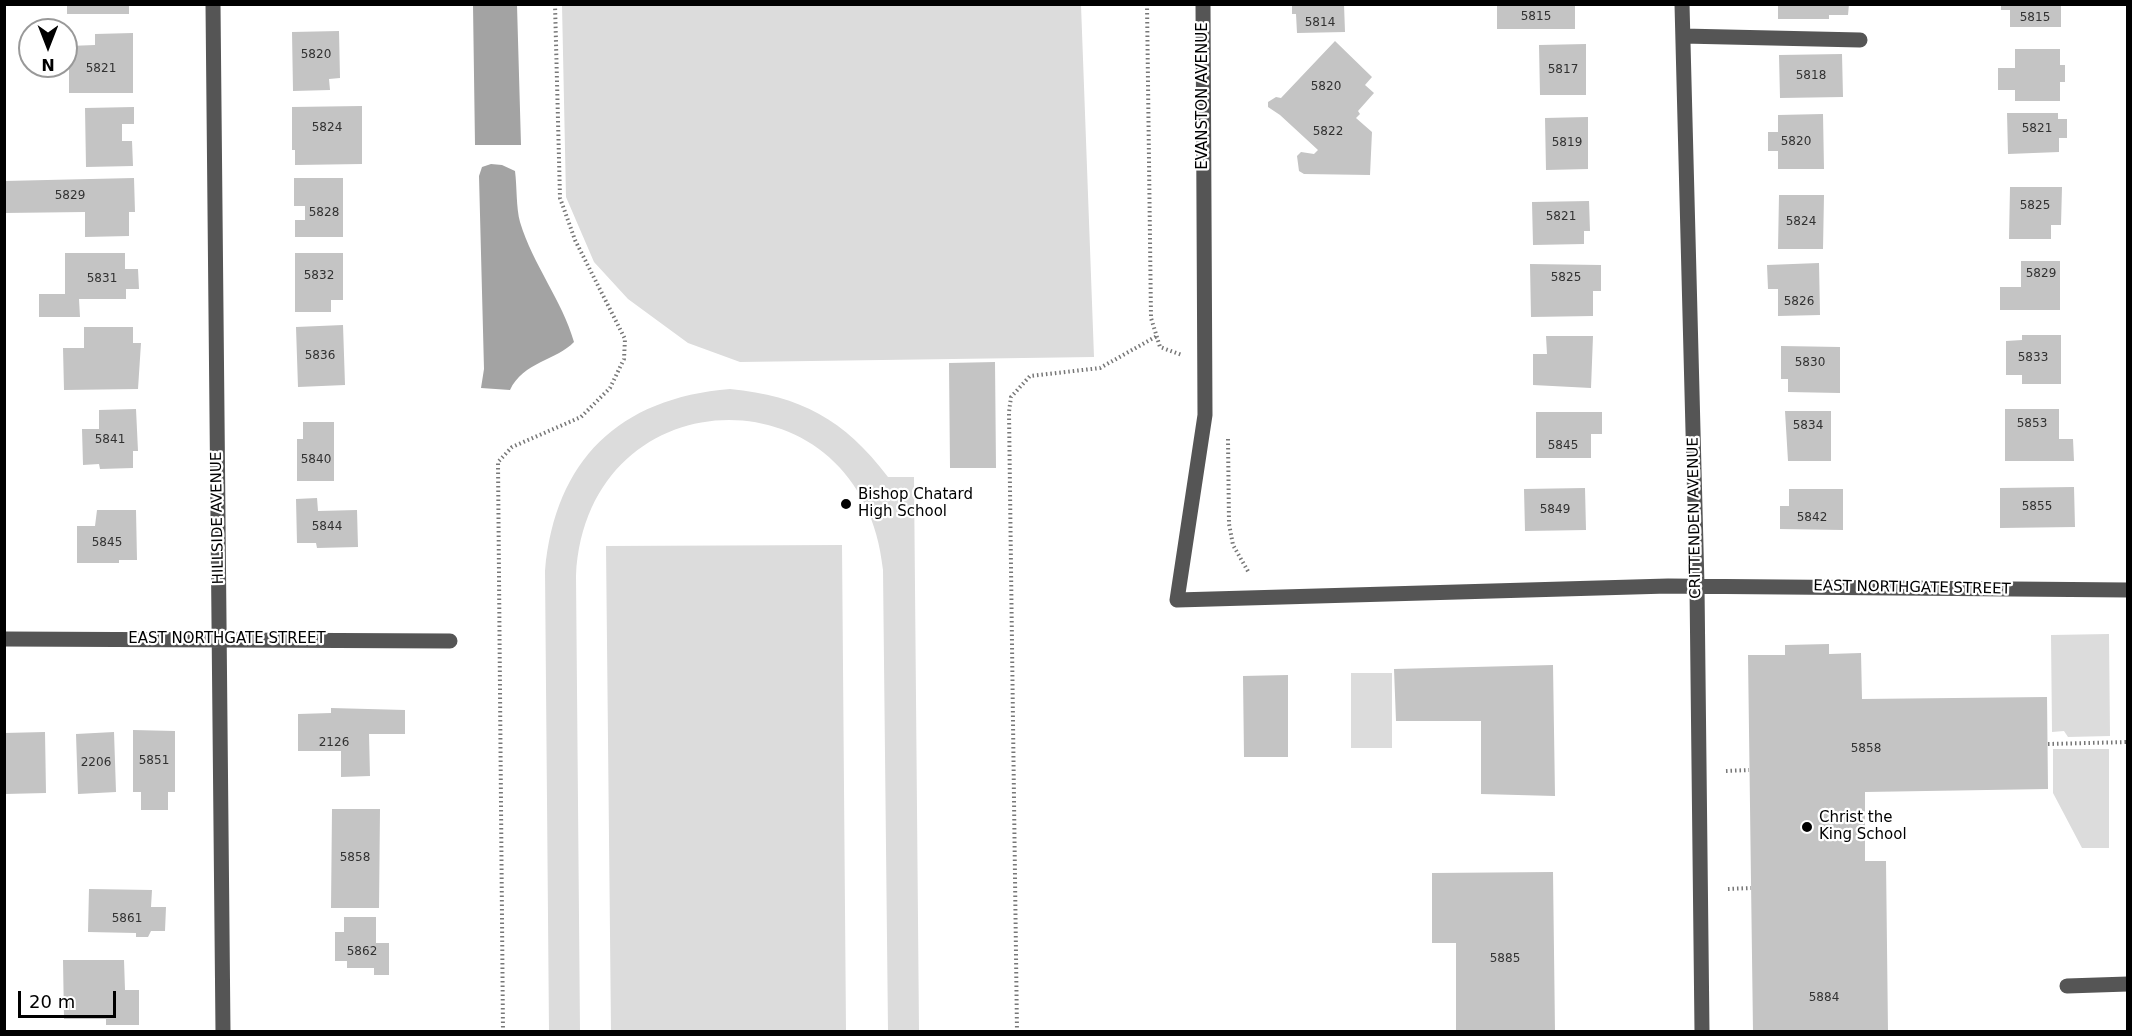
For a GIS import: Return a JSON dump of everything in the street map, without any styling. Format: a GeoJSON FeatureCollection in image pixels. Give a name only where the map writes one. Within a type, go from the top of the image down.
{"type":"FeatureCollection","features":[{"type":"Feature","properties":{"kind":"street","name":"HILLSIDE AVENUE"},"geometry":{"type":"LineString","coordinates":[[213,4],[224,1032]]}},
{"type":"Feature","properties":{"kind":"street","name":"EVANSTON AVENUE"},"geometry":{"type":"LineString","coordinates":[[1203,4],[1205,415],[1177,600],[1697,586]]}},
{"type":"Feature","properties":{"kind":"street","name":"CRITTENDEN AVENUE"},"geometry":{"type":"LineString","coordinates":[[1682,4],[1697,586],[1702,1032]]}},
{"type":"Feature","properties":{"kind":"street"},"geometry":{"type":"LineString","coordinates":[[1683,36],[1860,40]]}},
{"type":"Feature","properties":{"kind":"street","name":"EAST NORTHGATE STREET"},"geometry":{"type":"LineString","coordinates":[[1697,586],[2127,590]]}},
{"type":"Feature","properties":{"kind":"street","name":"EAST NORTHGATE STREET"},"geometry":{"type":"LineString","coordinates":[[4,639],[450,641]]}},
{"type":"Feature","properties":{"kind":"street"},"geometry":{"type":"LineString","coordinates":[[2067,986],[2127,984]]}},
{"type":"Feature","properties":{"kind":"path"},"geometry":{"type":"LineString","coordinates":[[503,1032],[498,462],[512,447],[580,417],[610,388],[624,359],[625,339],[575,240],[560,198],[555,4]]}},
{"type":"Feature","properties":{"kind":"path"},"geometry":{"type":"LineString","coordinates":[[1017,1032],[1009,412],[1011,397],[1030,376],[1100,368],[1157,336],[1151,318],[1147,4]]}},
{"type":"Feature","properties":{"kind":"path"},"geometry":{"type":"LineString","coordinates":[[2048,744],[2127,742]]}},
{"type":"Feature","properties":{"kind":"path"},"geometry":{"type":"LineString","coordinates":[[1726,771],[1749,770]]}},
{"type":"Feature","properties":{"kind":"path"},"geometry":{"type":"LineString","coordinates":[[1728,889],[1751,888]]}},
{"type":"Feature","properties":{"kind":"shaded area"},"geometry":{"type":"Polygon","coordinates":[[[473,5],[517,5],[521,145],[475,145],[473,5]]]}},
{"type":"Feature","properties":{"kind":"shaded area"},"geometry":{"type":"Polygon","coordinates":[[[562,5],[1081,5],[1094,357],[740,362],[688,343],[628,299],[594,262],[566,197],[562,5]]]}},
{"type":"Feature","properties":{"kind":"shaded area"},"geometry":{"type":"Polygon","coordinates":[[[491,164],[502,165],[515,171],[520,222],[574,342],[523,373],[510,390],[481,388],[484,369],[479,176],[482,167],[491,164]]]}},
{"type":"Feature","properties":{"kind":"shaded area"},"geometry":{"type":"Polygon","coordinates":[[[730,389],[778,398],[819,414],[855,440],[888,477],[914,477],[919,1031],[888,1031],[883,570],[864,503],[828,456],[780,428],[726,420],[672,431],[625,460],[591,509],[576,576],[580,1031],[549,1031],[545,571],[551,532],[563,497],[579,467],[600,442],[625,421],[656,406],[691,395],[730,389]]]}},
{"type":"Feature","properties":{"kind":"shaded area"},"geometry":{"type":"Polygon","coordinates":[[[842,545],[846,1031],[611,1031],[606,546],[842,545]]]}},
{"type":"Feature","properties":{"kind":"shaded area"},"geometry":{"type":"Polygon","coordinates":[[[2109,634],[2110,736],[2068,737],[2064,731],[2052,732],[2051,635],[2109,634]]]}},
{"type":"Feature","properties":{"kind":"shaded area"},"geometry":{"type":"Polygon","coordinates":[[[1351,673],[1392,673],[1392,748],[1351,748],[1351,673]]]}},
{"type":"Feature","properties":{"kind":"shaded area"},"geometry":{"type":"Polygon","coordinates":[[[2053,749],[2109,749],[2109,848],[2082,848],[2053,793],[2053,749]]]}},
{"type":"Feature","properties":{"kind":"building"},"geometry":{"type":"Polygon","coordinates":[[[67,4],[129,4],[129,14],[67,14],[67,4]]]}},
{"type":"Feature","properties":{"kind":"building"},"geometry":{"type":"Polygon","coordinates":[[[1292,4],[1344,4],[1345,32],[1297,33],[1296,14],[1292,14],[1292,4]]]}},
{"type":"Feature","properties":{"kind":"building"},"geometry":{"type":"Polygon","coordinates":[[[1497,4],[1575,4],[1575,29],[1497,29],[1497,4]]]}},
{"type":"Feature","properties":{"kind":"building"},"geometry":{"type":"Polygon","coordinates":[[[1778,4],[1849,4],[1848,15],[1829,15],[1829,19],[1778,19],[1778,4]]]}},
{"type":"Feature","properties":{"kind":"building"},"geometry":{"type":"Polygon","coordinates":[[[2001,4],[2061,4],[2061,27],[2010,27],[2010,10],[2001,10],[2001,4]]]}},
{"type":"Feature","properties":{"kind":"building"},"geometry":{"type":"Polygon","coordinates":[[[339,31],[340,78],[329,79],[330,90],[293,91],[292,32],[339,31]]]}},
{"type":"Feature","properties":{"kind":"building"},"geometry":{"type":"Polygon","coordinates":[[[133,33],[133,93],[69,93],[69,78],[78,78],[78,46],[95,45],[95,34],[133,33]]]}},
{"type":"Feature","properties":{"kind":"building"},"geometry":{"type":"Polygon","coordinates":[[[1335,41],[1372,77],[1365,85],[1374,93],[1358,111],[1360,114],[1356,118],[1372,132],[1370,175],[1304,174],[1299,171],[1297,156],[1301,152],[1314,154],[1318,150],[1268,107],[1268,102],[1276,97],[1281,98],[1335,41]]]}},
{"type":"Feature","properties":{"kind":"building"},"geometry":{"type":"Polygon","coordinates":[[[1586,44],[1586,95],[1540,95],[1539,45],[1586,44]]]}},
{"type":"Feature","properties":{"kind":"building"},"geometry":{"type":"Polygon","coordinates":[[[2015,49],[2060,49],[2060,65],[2065,65],[2065,82],[2060,82],[2060,101],[2015,101],[2015,90],[1998,90],[1998,68],[2015,68],[2015,49]]]}},
{"type":"Feature","properties":{"kind":"building"},"geometry":{"type":"Polygon","coordinates":[[[1842,54],[1843,97],[1780,98],[1779,55],[1842,54]]]}},
{"type":"Feature","properties":{"kind":"building"},"geometry":{"type":"Polygon","coordinates":[[[362,106],[362,164],[295,165],[295,150],[292,150],[292,107],[362,106]]]}},
{"type":"Feature","properties":{"kind":"building"},"geometry":{"type":"Polygon","coordinates":[[[134,107],[134,124],[122,124],[122,141],[132,141],[133,166],[86,167],[85,108],[134,107]]]}},
{"type":"Feature","properties":{"kind":"building"},"geometry":{"type":"Polygon","coordinates":[[[2007,113],[2058,113],[2058,119],[2067,119],[2067,138],[2059,138],[2059,152],[2008,154],[2007,113]]]}},
{"type":"Feature","properties":{"kind":"building"},"geometry":{"type":"Polygon","coordinates":[[[1823,114],[1824,169],[1778,169],[1778,151],[1768,151],[1768,132],[1778,132],[1778,115],[1823,114]]]}},
{"type":"Feature","properties":{"kind":"building"},"geometry":{"type":"Polygon","coordinates":[[[1588,117],[1588,169],[1546,170],[1545,118],[1588,117]]]}},
{"type":"Feature","properties":{"kind":"building"},"geometry":{"type":"Polygon","coordinates":[[[134,178],[135,212],[129,212],[129,236],[85,237],[85,212],[4,213],[4,181],[134,178]]]}},
{"type":"Feature","properties":{"kind":"building"},"geometry":{"type":"Polygon","coordinates":[[[294,178],[343,178],[343,237],[295,237],[295,220],[305,220],[305,206],[294,206],[294,178]]]}},
{"type":"Feature","properties":{"kind":"building"},"geometry":{"type":"Polygon","coordinates":[[[2010,187],[2062,187],[2061,225],[2051,225],[2051,239],[2009,239],[2010,187]]]}},
{"type":"Feature","properties":{"kind":"building"},"geometry":{"type":"Polygon","coordinates":[[[1779,195],[1824,195],[1823,249],[1778,249],[1779,195]]]}},
{"type":"Feature","properties":{"kind":"building"},"geometry":{"type":"Polygon","coordinates":[[[1589,201],[1590,231],[1584,231],[1584,244],[1533,245],[1532,202],[1589,201]]]}},
{"type":"Feature","properties":{"kind":"building"},"geometry":{"type":"Polygon","coordinates":[[[65,253],[125,253],[125,269],[138,269],[139,289],[126,289],[126,299],[79,299],[80,317],[39,317],[39,294],[65,294],[65,253]]]}},
{"type":"Feature","properties":{"kind":"building"},"geometry":{"type":"Polygon","coordinates":[[[295,253],[343,253],[343,300],[331,300],[331,312],[295,312],[295,253]]]}},
{"type":"Feature","properties":{"kind":"building"},"geometry":{"type":"Polygon","coordinates":[[[2021,261],[2060,261],[2060,310],[2000,310],[2000,287],[2021,287],[2021,261]]]}},
{"type":"Feature","properties":{"kind":"building"},"geometry":{"type":"Polygon","coordinates":[[[1819,263],[1820,315],[1778,316],[1778,289],[1768,289],[1767,265],[1819,263]]]}},
{"type":"Feature","properties":{"kind":"building"},"geometry":{"type":"Polygon","coordinates":[[[1530,264],[1601,265],[1601,291],[1593,291],[1593,316],[1531,317],[1530,264]]]}},
{"type":"Feature","properties":{"kind":"building"},"geometry":{"type":"Polygon","coordinates":[[[343,325],[345,385],[298,387],[296,327],[343,325]]]}},
{"type":"Feature","properties":{"kind":"building"},"geometry":{"type":"Polygon","coordinates":[[[84,327],[133,327],[133,343],[141,343],[138,389],[64,390],[63,348],[84,348],[84,327]]]}},
{"type":"Feature","properties":{"kind":"building"},"geometry":{"type":"Polygon","coordinates":[[[2022,335],[2061,335],[2061,384],[2022,384],[2022,375],[2006,375],[2006,341],[2022,340],[2022,335]]]}},
{"type":"Feature","properties":{"kind":"building"},"geometry":{"type":"Polygon","coordinates":[[[1546,336],[1593,336],[1591,388],[1533,385],[1533,354],[1547,354],[1546,336]]]}},
{"type":"Feature","properties":{"kind":"building"},"geometry":{"type":"Polygon","coordinates":[[[1781,346],[1840,347],[1840,393],[1788,392],[1788,379],[1781,379],[1781,346]]]}},
{"type":"Feature","properties":{"kind":"building"},"geometry":{"type":"Polygon","coordinates":[[[995,362],[996,468],[950,468],[949,363],[995,362]]]}},
{"type":"Feature","properties":{"kind":"building"},"geometry":{"type":"Polygon","coordinates":[[[136,409],[138,451],[133,451],[133,468],[100,469],[99,464],[83,465],[82,429],[99,429],[99,410],[136,409]]]}},
{"type":"Feature","properties":{"kind":"building"},"geometry":{"type":"Polygon","coordinates":[[[2005,409],[2059,409],[2059,439],[2073,439],[2074,461],[2005,461],[2005,409]]]}},
{"type":"Feature","properties":{"kind":"building"},"geometry":{"type":"Polygon","coordinates":[[[1785,411],[1831,411],[1831,461],[1788,461],[1785,411]]]}},
{"type":"Feature","properties":{"kind":"building"},"geometry":{"type":"Polygon","coordinates":[[[1536,412],[1602,412],[1602,434],[1591,434],[1591,458],[1536,458],[1536,412]]]}},
{"type":"Feature","properties":{"kind":"building"},"geometry":{"type":"Polygon","coordinates":[[[303,422],[334,422],[334,481],[297,481],[297,439],[303,439],[303,422]]]}},
{"type":"Feature","properties":{"kind":"building"},"geometry":{"type":"Polygon","coordinates":[[[2074,487],[2075,527],[2000,528],[2000,488],[2074,487]]]}},
{"type":"Feature","properties":{"kind":"building"},"geometry":{"type":"Polygon","coordinates":[[[1585,488],[1586,530],[1525,531],[1524,489],[1585,488]]]}},
{"type":"Feature","properties":{"kind":"building"},"geometry":{"type":"Polygon","coordinates":[[[1789,489],[1843,489],[1843,530],[1780,529],[1780,506],[1789,506],[1789,489]]]}},
{"type":"Feature","properties":{"kind":"building"},"geometry":{"type":"Polygon","coordinates":[[[317,498],[318,511],[357,510],[358,547],[317,548],[316,543],[297,543],[296,499],[317,498]]]}},
{"type":"Feature","properties":{"kind":"building"},"geometry":{"type":"Polygon","coordinates":[[[97,510],[136,510],[137,560],[119,560],[119,563],[77,563],[77,526],[95,526],[97,510]]]}},
{"type":"Feature","properties":{"kind":"building","name":"Christ the King School"},"geometry":{"type":"Polygon","coordinates":[[[1829,644],[1829,654],[1861,653],[1862,699],[2047,697],[2048,789],[1865,792],[1865,861],[1886,861],[1888,1032],[1753,1032],[1748,655],[1785,655],[1785,645],[1829,644]]]}},
{"type":"Feature","properties":{"kind":"building"},"geometry":{"type":"Polygon","coordinates":[[[1553,665],[1555,796],[1481,794],[1481,721],[1396,721],[1394,669],[1553,665]]]}},
{"type":"Feature","properties":{"kind":"building"},"geometry":{"type":"Polygon","coordinates":[[[1288,675],[1288,757],[1244,757],[1243,676],[1288,675]]]}},
{"type":"Feature","properties":{"kind":"building"},"geometry":{"type":"Polygon","coordinates":[[[331,708],[405,710],[405,734],[369,734],[370,776],[341,777],[341,751],[298,751],[298,714],[331,713],[331,708]]]}},
{"type":"Feature","properties":{"kind":"building"},"geometry":{"type":"Polygon","coordinates":[[[133,730],[175,731],[175,792],[168,792],[168,810],[141,810],[141,792],[133,792],[133,730]]]}},
{"type":"Feature","properties":{"kind":"building"},"geometry":{"type":"Polygon","coordinates":[[[45,732],[46,793],[5,794],[4,733],[45,732]]]}},
{"type":"Feature","properties":{"kind":"building"},"geometry":{"type":"Polygon","coordinates":[[[114,732],[116,792],[78,794],[76,734],[114,732]]]}},
{"type":"Feature","properties":{"kind":"building"},"geometry":{"type":"Polygon","coordinates":[[[332,809],[380,809],[379,908],[331,908],[332,809]]]}},
{"type":"Feature","properties":{"kind":"building"},"geometry":{"type":"Polygon","coordinates":[[[1553,872],[1555,1032],[1456,1032],[1456,943],[1432,943],[1432,873],[1553,872]]]}},
{"type":"Feature","properties":{"kind":"building"},"geometry":{"type":"Polygon","coordinates":[[[89,889],[152,890],[151,907],[166,907],[165,931],[151,931],[148,937],[136,937],[136,933],[88,932],[89,889]]]}},
{"type":"Feature","properties":{"kind":"building"},"geometry":{"type":"Polygon","coordinates":[[[344,917],[376,917],[376,943],[389,943],[389,975],[374,975],[374,968],[347,968],[347,961],[335,961],[335,932],[344,932],[344,917]]]}},
{"type":"Feature","properties":{"kind":"building"},"geometry":{"type":"Polygon","coordinates":[[[63,960],[124,960],[125,990],[139,990],[139,1025],[106,1025],[106,1019],[64,1019],[63,960]]]}},
{"type":"Feature","properties":{"kind":"place","name":"Bishop Chatard High School"},"geometry":{"type":"Point","coordinates":[846,504]}},
{"type":"Feature","properties":{"kind":"place","name":"Christ the King School"},"geometry":{"type":"Point","coordinates":[1807,827]}}]}
